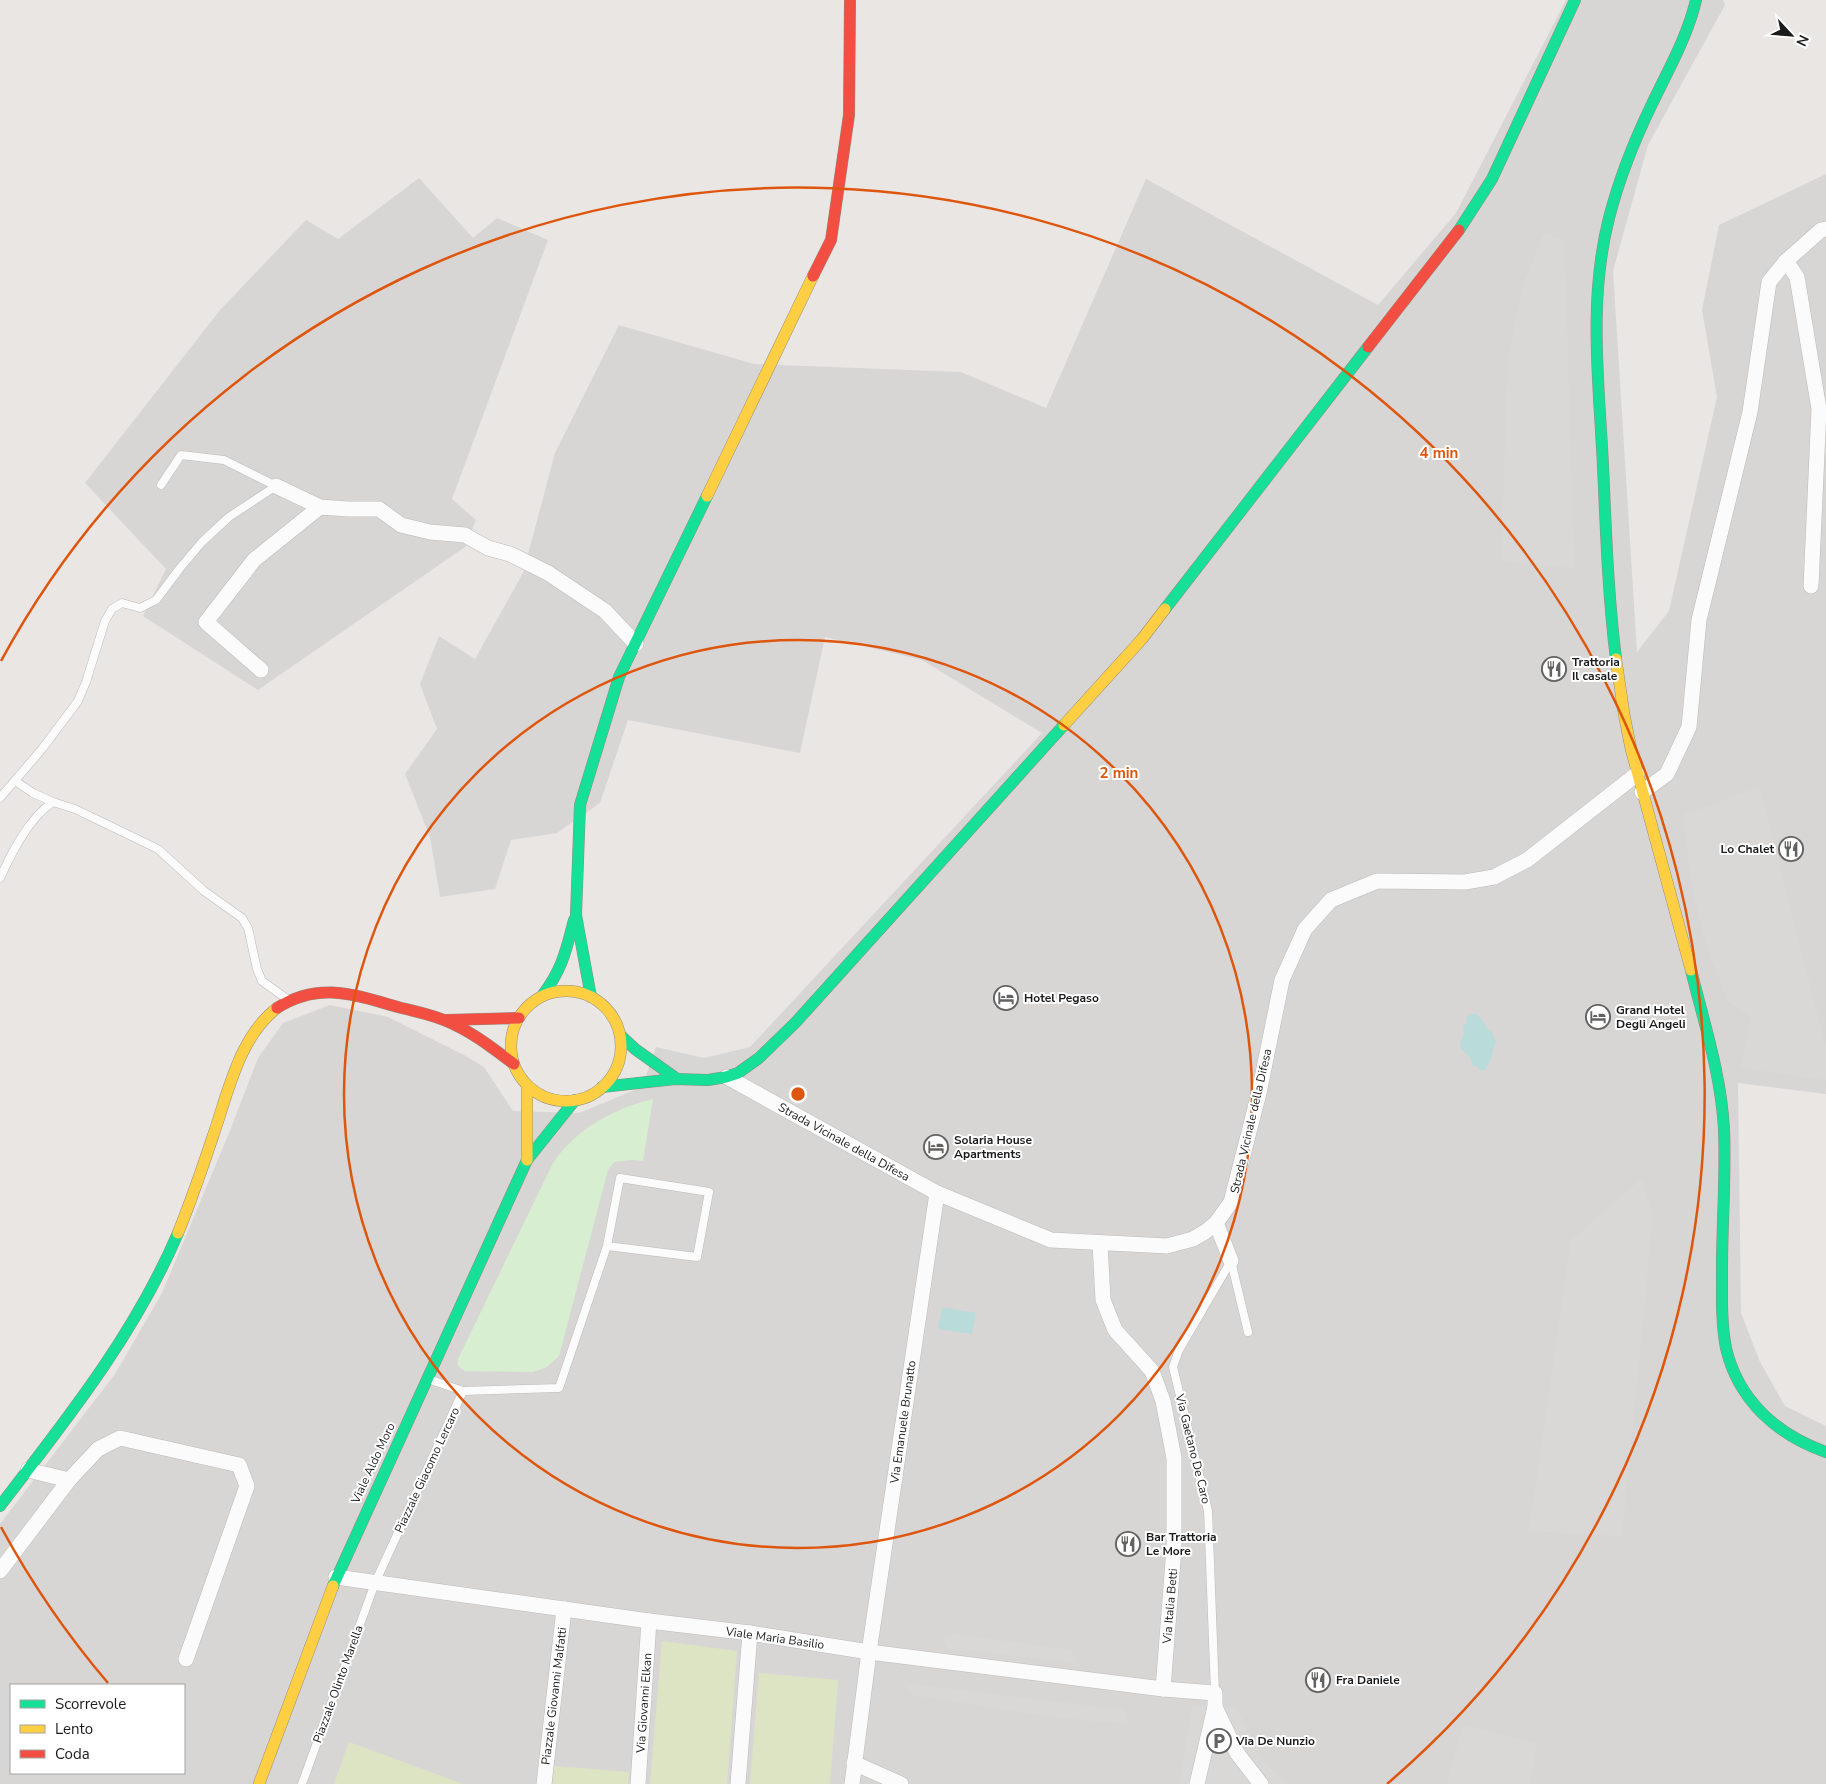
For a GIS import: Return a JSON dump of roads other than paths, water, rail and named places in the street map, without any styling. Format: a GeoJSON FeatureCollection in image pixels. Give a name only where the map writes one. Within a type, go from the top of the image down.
{"type":"FeatureCollection","features":[{"type":"Feature","properties":{"kind":"main road"},"geometry":{"type":"LineString","coordinates":[[542,996],[558,991],[575,992],[592,997],[605,1007],[614,1020],[620,1035],[620,1054],[614,1072],[602,1087],[590,1096],[575,1100],[558,1100],[541,1095],[527,1085],[519,1075],[514,1064],[511,1048],[513,1033],[519,1018],[528,1006],[542,996],[555,979],[565,956],[576,915],[580,805],[619,677],[831,240],[848,115],[850,0]]}},
{"type":"Feature","properties":{"kind":"main road"},"geometry":{"type":"LineString","coordinates":[[602,1087],[678,1079],[703,1080],[727,1077],[751,1064],[773,1046],[1148,631],[1467,220],[1492,178],[1575,0]]}},
{"type":"Feature","properties":{"kind":"main road"},"geometry":{"type":"LineString","coordinates":[[1696,0],[1693,18],[1685,40],[1633,147],[1608,223],[1601,256],[1597,291],[1597,341],[1612,619],[1622,702],[1642,792],[1692,971],[1719,1080],[1724,1139],[1722,1314],[1726,1348],[1735,1375],[1748,1397],[1765,1418],[1786,1434],[1826,1452]]}},
{"type":"Feature","properties":{"kind":"main road"},"geometry":{"type":"LineString","coordinates":[[576,915],[592,997]]}},
{"type":"Feature","properties":{"kind":"main road"},"geometry":{"type":"LineString","coordinates":[[0,1506],[106,1364],[151,1291],[192,1199],[240,1059],[252,1037],[269,1014],[289,1000],[310,992],[337,991],[444,1020],[474,1036],[514,1064]]}},
{"type":"Feature","properties":{"kind":"main road"},"geometry":{"type":"LineString","coordinates":[[444,1020],[519,1018]]}},
{"type":"Feature","properties":{"kind":"main road"},"geometry":{"type":"LineString","coordinates":[[620,1035],[635,1049],[678,1079]]}},
{"type":"Feature","properties":{"kind":"main road","name":"Viale Aldo Moro"},"geometry":{"type":"LineString","coordinates":[[527,1085],[528,1160]]}},
{"type":"Feature","properties":{"kind":"main road","name":"Viale Aldo Moro"},"geometry":{"type":"LineString","coordinates":[[259,1784],[336,1578],[427,1378],[528,1160],[575,1100]]}},
{"type":"Feature","properties":{"kind":"street"},"geometry":{"type":"LineString","coordinates":[[1642,792],[1667,774],[1689,727],[1700,620],[1750,412],[1769,282],[1786,261],[1821,230],[1826,230]]}},
{"type":"Feature","properties":{"kind":"street"},"geometry":{"type":"LineString","coordinates":[[1786,261],[1796,277],[1819,409],[1812,586]]}},
{"type":"Feature","properties":{"kind":"street"},"geometry":{"type":"LineString","coordinates":[[276,486],[320,507],[379,510],[401,525],[430,532],[465,535],[488,548],[510,554],[548,573],[605,611],[636,644]]}},
{"type":"Feature","properties":{"kind":"street"},"geometry":{"type":"LineString","coordinates":[[261,670],[206,622],[254,560],[320,507]]}},
{"type":"Feature","properties":{"kind":"street","name":"Strada Vicinale della Difesa"},"geometry":{"type":"LineString","coordinates":[[727,1077],[937,1192],[1051,1240],[1166,1246],[1180,1244],[1205,1232],[1216,1223],[1231,1202],[1259,1092],[1282,980],[1305,929],[1331,900],[1377,881],[1465,882],[1494,877],[1527,860],[1638,774]]}},
{"type":"Feature","properties":{"kind":"street","name":"Via Emanuele Brunatto"},"geometry":{"type":"LineString","coordinates":[[852,1784],[869,1652],[937,1192]]}},
{"type":"Feature","properties":{"kind":"street"},"geometry":{"type":"LineString","coordinates":[[1216,1223],[1231,1261]]}},
{"type":"Feature","properties":{"kind":"street","name":"Via Italia Betti"},"geometry":{"type":"LineString","coordinates":[[1100,1243],[1103,1300],[1115,1330],[1152,1371],[1163,1401],[1174,1458],[1174,1548],[1163,1689]]}},
{"type":"Feature","properties":{"kind":"street"},"geometry":{"type":"LineString","coordinates":[[0,1571],[69,1480],[98,1449],[120,1438],[239,1465],[247,1486],[186,1659]]}},
{"type":"Feature","properties":{"kind":"street"},"geometry":{"type":"LineString","coordinates":[[28,1470],[69,1480]]}},
{"type":"Feature","properties":{"kind":"street","name":"Viale Maria Basilio"},"geometry":{"type":"LineString","coordinates":[[336,1578],[750,1633],[869,1652],[1163,1689],[1215,1700]]}},
{"type":"Feature","properties":{"kind":"street","name":"Piazzale Giovanni Malfatti"},"geometry":{"type":"LineString","coordinates":[[544,1784],[564,1609]]}},
{"type":"Feature","properties":{"kind":"street","name":"Via Giovanni Elkan"},"geometry":{"type":"LineString","coordinates":[[638,1784],[649,1621]]}},
{"type":"Feature","properties":{"kind":"street"},"geometry":{"type":"LineString","coordinates":[[738,1784],[750,1633]]}},
{"type":"Feature","properties":{"kind":"street"},"geometry":{"type":"LineString","coordinates":[[1198,1784],[1215,1700]]}},
{"type":"Feature","properties":{"kind":"street"},"geometry":{"type":"LineString","coordinates":[[1215,1700],[1237,1753],[1261,1784]]}},
{"type":"Feature","properties":{"kind":"street"},"geometry":{"type":"LineString","coordinates":[[854,1763],[901,1784]]}},
{"type":"Feature","properties":{"kind":"lane"},"geometry":{"type":"LineString","coordinates":[[161,485],[181,455],[224,460],[276,486]]}},
{"type":"Feature","properties":{"kind":"lane"},"geometry":{"type":"LineString","coordinates":[[0,798],[78,701],[86,682],[104,621],[112,609],[122,604],[140,608],[156,600],[202,542],[229,517],[276,486]]}},
{"type":"Feature","properties":{"kind":"lane"},"geometry":{"type":"LineString","coordinates":[[15,781],[33,793],[76,809],[158,849],[204,891],[242,918],[248,928],[257,969],[262,981],[289,1000]]}},
{"type":"Feature","properties":{"kind":"lane"},"geometry":{"type":"LineString","coordinates":[[0,878],[14,849],[43,809],[53,802]]}},
{"type":"Feature","properties":{"kind":"lane"},"geometry":{"type":"LineString","coordinates":[[464,1391],[560,1388],[607,1246],[620,1178],[709,1192],[697,1256],[607,1246]]}},
{"type":"Feature","properties":{"kind":"lane"},"geometry":{"type":"LineString","coordinates":[[1231,1261],[1248,1332]]}},
{"type":"Feature","properties":{"kind":"lane","name":"Via Gaetano De Caro"},"geometry":{"type":"LineString","coordinates":[[1215,1700],[1208,1511],[1173,1367],[1179,1350],[1231,1261]]}},
{"type":"Feature","properties":{"kind":"lane","name":"Piazzale Giacomo Lercaro"},"geometry":{"type":"LineString","coordinates":[[375,1583],[464,1391],[427,1378]]}},
{"type":"Feature","properties":{"kind":"lane","name":"Piazzale Olinto Marella"},"geometry":{"type":"LineString","coordinates":[[302,1784],[375,1583]]}},
{"type":"Feature","properties":{"kind":"water"},"geometry":{"type":"Polygon","coordinates":[[[1471,1014],[1477,1014],[1487,1029],[1492,1032],[1496,1042],[1492,1057],[1485,1070],[1480,1070],[1473,1066],[1470,1057],[1461,1049],[1460,1043],[1464,1033],[1463,1026],[1467,1022],[1467,1017],[1471,1014]]]}},
{"type":"Feature","properties":{"kind":"water"},"geometry":{"type":"Polygon","coordinates":[[[942,1307],[976,1313],[972,1334],[938,1329],[942,1307]]]}},
{"type":"Feature","properties":{"kind":"place","name":"Trattoria Il casale"},"geometry":{"type":"Point","coordinates":[1554,669]}},
{"type":"Feature","properties":{"kind":"place","name":"Lo Chalet"},"geometry":{"type":"Point","coordinates":[1791,849]}},
{"type":"Feature","properties":{"kind":"place","name":"Hotel Pegaso"},"geometry":{"type":"Point","coordinates":[1006,998]}},
{"type":"Feature","properties":{"kind":"place","name":"Grand Hotel Degli Angeli"},"geometry":{"type":"Point","coordinates":[1598,1017]}},
{"type":"Feature","properties":{"kind":"place","name":"Solaria House Apartments"},"geometry":{"type":"Point","coordinates":[936,1147]}},
{"type":"Feature","properties":{"kind":"place","name":"Bar Trattoria Le More"},"geometry":{"type":"Point","coordinates":[1128,1544]}},
{"type":"Feature","properties":{"kind":"place","name":"Fra Daniele"},"geometry":{"type":"Point","coordinates":[1318,1680]}},
{"type":"Feature","properties":{"kind":"place","name":"Via De Nunzio"},"geometry":{"type":"Point","coordinates":[1219,1741]}}]}
